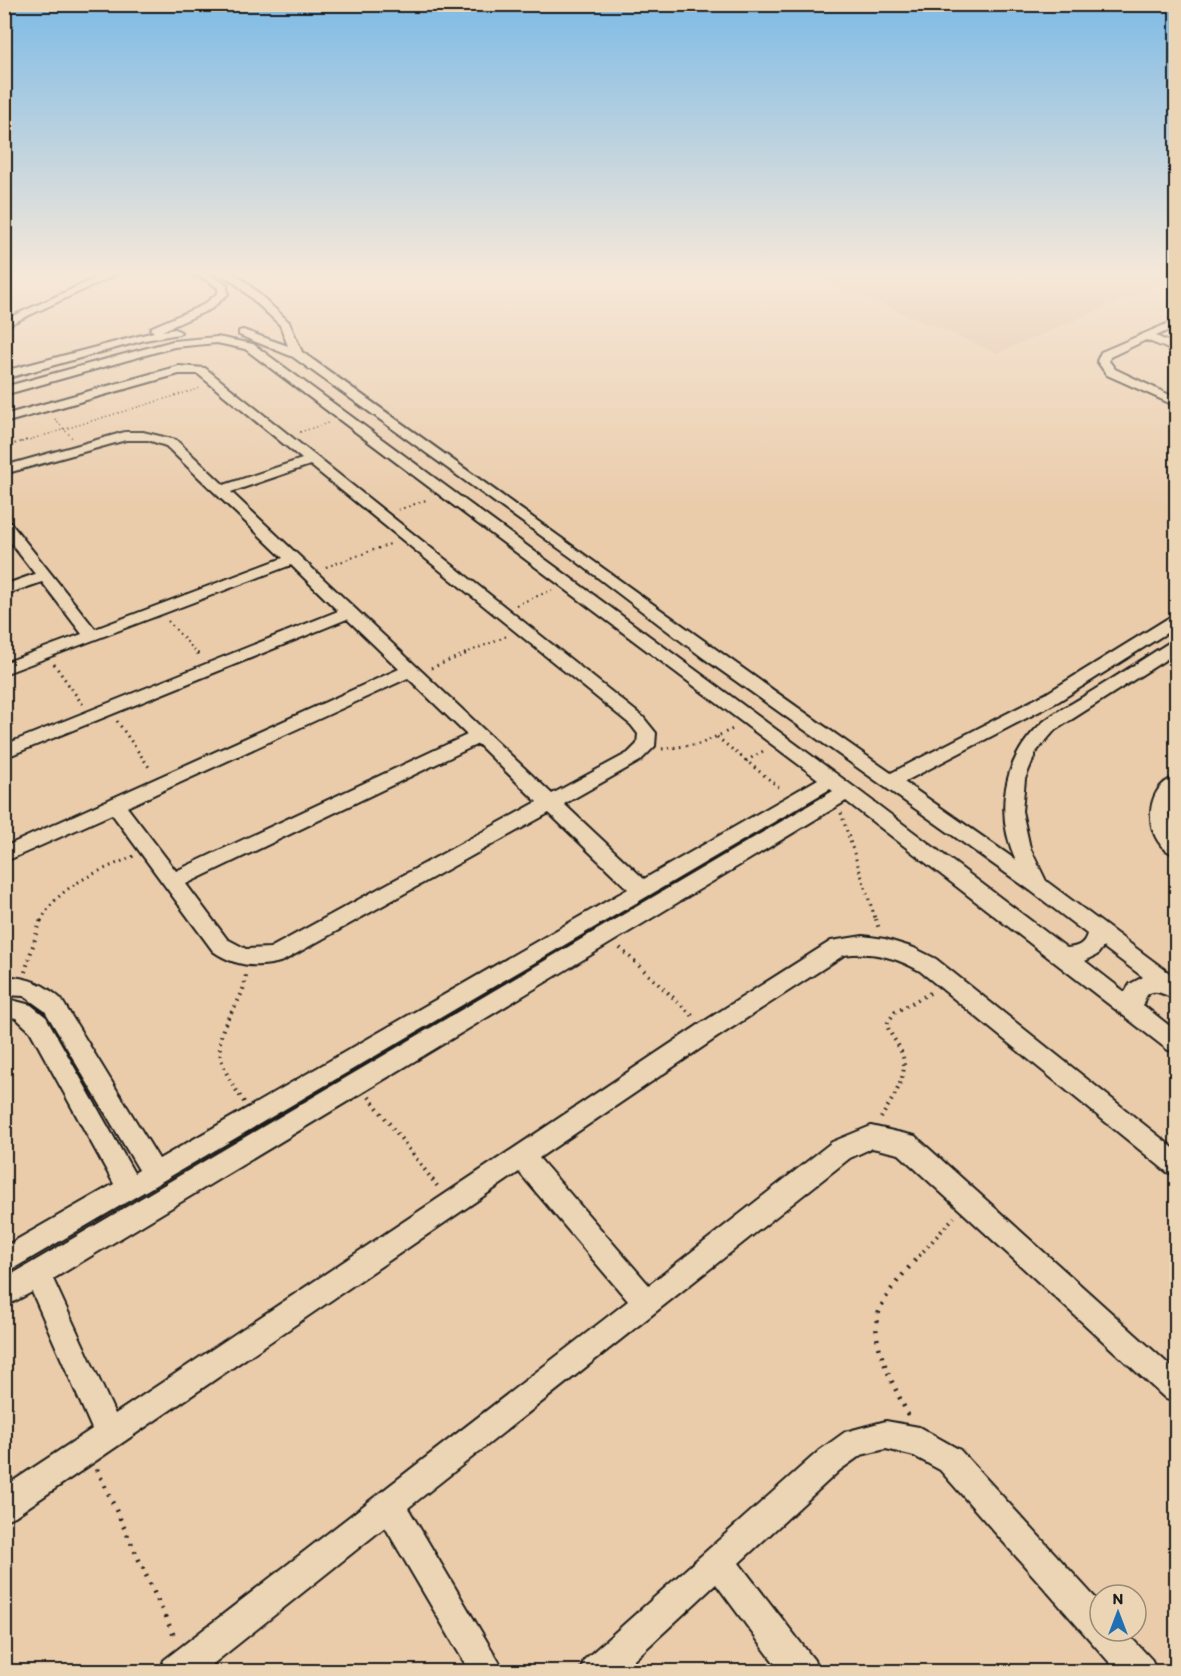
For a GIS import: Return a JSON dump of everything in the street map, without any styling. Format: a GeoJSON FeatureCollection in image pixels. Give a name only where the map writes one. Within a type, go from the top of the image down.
{"type":"FeatureCollection","features":[{"type":"Feature","properties":{"kind":"street"},"geometry":{"type":"LineString","coordinates":[[4,375],[95,350]]}},
{"type":"Feature","properties":{"kind":"street"},"geometry":{"type":"LineString","coordinates":[[5,390],[150,350]]}},
{"type":"Feature","properties":{"kind":"street"},"geometry":{"type":"LineString","coordinates":[[256,350],[779,742],[838,791],[1131,1007],[1176,1043]]}},
{"type":"Feature","properties":{"kind":"street"},"geometry":{"type":"LineString","coordinates":[[288,350],[297,354],[577,555],[708,653],[1038,886],[1171,986]]}},
{"type":"Feature","properties":{"kind":"street"},"geometry":{"type":"LineString","coordinates":[[295,350],[297,354]]}},
{"type":"Feature","properties":{"kind":"street"},"geometry":{"type":"LineString","coordinates":[[1115,350],[1105,355],[1103,361],[1105,366],[1123,378],[1176,402]]}},
{"type":"Feature","properties":{"kind":"street"},"geometry":{"type":"LineString","coordinates":[[4,419],[179,370],[201,371],[637,721],[647,733],[646,746],[634,757],[275,955],[245,958],[231,954],[220,945],[115,804]]}},
{"type":"Feature","properties":{"kind":"street"},"geometry":{"type":"LineString","coordinates":[[4,470],[125,436],[143,435],[171,443],[641,889]]}},
{"type":"Feature","properties":{"kind":"street"},"geometry":{"type":"LineString","coordinates":[[221,491],[313,460]]}},
{"type":"Feature","properties":{"kind":"street"},"geometry":{"type":"LineString","coordinates":[[5,526],[93,636]]}},
{"type":"Feature","properties":{"kind":"street"},"geometry":{"type":"LineString","coordinates":[[513,542],[528,541],[543,532]]}},
{"type":"Feature","properties":{"kind":"street"},"geometry":{"type":"LineString","coordinates":[[545,566],[554,559],[577,555]]}},
{"type":"Feature","properties":{"kind":"street"},"geometry":{"type":"LineString","coordinates":[[4,669],[293,560]]}},
{"type":"Feature","properties":{"kind":"street"},"geometry":{"type":"LineString","coordinates":[[4,590],[45,576]]}},
{"type":"Feature","properties":{"kind":"street"},"geometry":{"type":"LineString","coordinates":[[4,752],[349,612]]}},
{"type":"Feature","properties":{"kind":"street"},"geometry":{"type":"LineString","coordinates":[[890,782],[1053,697],[1176,620]]}},
{"type":"Feature","properties":{"kind":"street"},"geometry":{"type":"LineString","coordinates":[[1038,886],[1020,848],[1012,812],[1016,779],[1028,750],[1049,726],[1176,646]]}},
{"type":"Feature","properties":{"kind":"street"},"geometry":{"type":"LineString","coordinates":[[4,855],[413,673]]}},
{"type":"Feature","properties":{"kind":"street"},"geometry":{"type":"LineString","coordinates":[[172,882],[480,736]]}},
{"type":"Feature","properties":{"kind":"street"},"geometry":{"type":"LineString","coordinates":[[1176,783],[1161,798],[1158,817],[1167,838],[1176,848]]}},
{"type":"Feature","properties":{"kind":"street"},"geometry":{"type":"LineString","coordinates":[[4,1262],[794,800],[838,791]]}},
{"type":"Feature","properties":{"kind":"street"},"geometry":{"type":"LineString","coordinates":[[4,1294],[778,834],[838,791]]}},
{"type":"Feature","properties":{"kind":"street"},"geometry":{"type":"LineString","coordinates":[[761,820],[778,834]]}},
{"type":"Feature","properties":{"kind":"street"},"geometry":{"type":"LineString","coordinates":[[1063,957],[1077,956],[1088,951],[1096,944],[1098,933]]}},
{"type":"Feature","properties":{"kind":"street"},"geometry":{"type":"LineString","coordinates":[[4,1505],[708,1031],[839,947],[861,943],[885,945],[908,952],[928,965],[1176,1164]]}},
{"type":"Feature","properties":{"kind":"street"},"geometry":{"type":"LineString","coordinates":[[1131,1007],[1133,996],[1139,988],[1150,983],[1171,986]]}},
{"type":"Feature","properties":{"kind":"street"},"geometry":{"type":"LineString","coordinates":[[13,986],[41,993],[53,1005],[154,1173]]}},
{"type":"Feature","properties":{"kind":"street"},"geometry":{"type":"LineString","coordinates":[[4,1007],[13,1007],[28,1013],[38,1024],[130,1189]]}},
{"type":"Feature","properties":{"kind":"street"},"geometry":{"type":"LineString","coordinates":[[280,1100],[295,1122]]}},
{"type":"Feature","properties":{"kind":"street"},"geometry":{"type":"LineString","coordinates":[[184,1668],[841,1150],[871,1137],[906,1144],[1176,1389]]}},
{"type":"Feature","properties":{"kind":"street"},"geometry":{"type":"LineString","coordinates":[[522,1157],[647,1303]]}},
{"type":"Feature","properties":{"kind":"street"},"geometry":{"type":"LineString","coordinates":[[38,1275],[99,1441]]}},
{"type":"Feature","properties":{"kind":"street"},"geometry":{"type":"LineString","coordinates":[[596,1671],[830,1460],[855,1442],[886,1435],[919,1442],[950,1460],[1088,1614]]}},
{"type":"Feature","properties":{"kind":"street"},"geometry":{"type":"LineString","coordinates":[[389,1505],[489,1671]]}},
{"type":"Feature","properties":{"kind":"street"},"geometry":{"type":"LineString","coordinates":[[718,1561],[802,1671]]}},
{"type":"Feature","properties":{"kind":"street"},"geometry":{"type":"LineString","coordinates":[[1115,1643],[1140,1671]]}},
{"type":"Feature","properties":{"kind":"path"},"geometry":{"type":"LineString","coordinates":[[4,447],[218,383]]}},
{"type":"Feature","properties":{"kind":"path"},"geometry":{"type":"LineString","coordinates":[[46,408],[80,447]]}},
{"type":"Feature","properties":{"kind":"path"},"geometry":{"type":"LineString","coordinates":[[284,437],[346,417]]}},
{"type":"Feature","properties":{"kind":"path"},"geometry":{"type":"LineString","coordinates":[[383,516],[447,493]]}},
{"type":"Feature","properties":{"kind":"path"},"geometry":{"type":"LineString","coordinates":[[308,574],[409,537]]}},
{"type":"Feature","properties":{"kind":"path"},"geometry":{"type":"LineString","coordinates":[[501,612],[567,583]]}},
{"type":"Feature","properties":{"kind":"path"},"geometry":{"type":"LineString","coordinates":[[159,610],[211,668]]}},
{"type":"Feature","properties":{"kind":"path"},"geometry":{"type":"LineString","coordinates":[[413,673],[523,629]]}},
{"type":"Feature","properties":{"kind":"path"},"geometry":{"type":"LineString","coordinates":[[46,653],[91,717]]}},
{"type":"Feature","properties":{"kind":"path"},"geometry":{"type":"LineString","coordinates":[[109,709],[161,784]]}},
{"type":"Feature","properties":{"kind":"path"},"geometry":{"type":"LineString","coordinates":[[646,746],[661,749],[690,748],[750,721]]}},
{"type":"Feature","properties":{"kind":"path"},"geometry":{"type":"LineString","coordinates":[[717,737],[794,800]]}},
{"type":"Feature","properties":{"kind":"path"},"geometry":{"type":"LineString","coordinates":[[746,761],[779,742]]}},
{"type":"Feature","properties":{"kind":"path"},"geometry":{"type":"LineString","coordinates":[[838,791],[885,945]]}},
{"type":"Feature","properties":{"kind":"path"},"geometry":{"type":"LineString","coordinates":[[13,986],[40,921],[49,905],[63,890],[149,849]]}},
{"type":"Feature","properties":{"kind":"path"},"geometry":{"type":"LineString","coordinates":[[607,936],[708,1031]]}},
{"type":"Feature","properties":{"kind":"path"},"geometry":{"type":"LineString","coordinates":[[245,958],[246,979],[240,1000],[226,1022],[218,1047],[222,1068],[253,1116]]}},
{"type":"Feature","properties":{"kind":"path"},"geometry":{"type":"LineString","coordinates":[[871,1137],[903,1079],[905,1064],[900,1049],[888,1031],[890,1017],[949,982]]}},
{"type":"Feature","properties":{"kind":"path"},"geometry":{"type":"LineString","coordinates":[[358,1084],[452,1204]]}},
{"type":"Feature","properties":{"kind":"path"},"geometry":{"type":"LineString","coordinates":[[919,1442],[881,1352],[877,1319],[889,1292],[969,1200]]}},
{"type":"Feature","properties":{"kind":"path"},"geometry":{"type":"LineString","coordinates":[[99,1441],[184,1668]]}}]}
